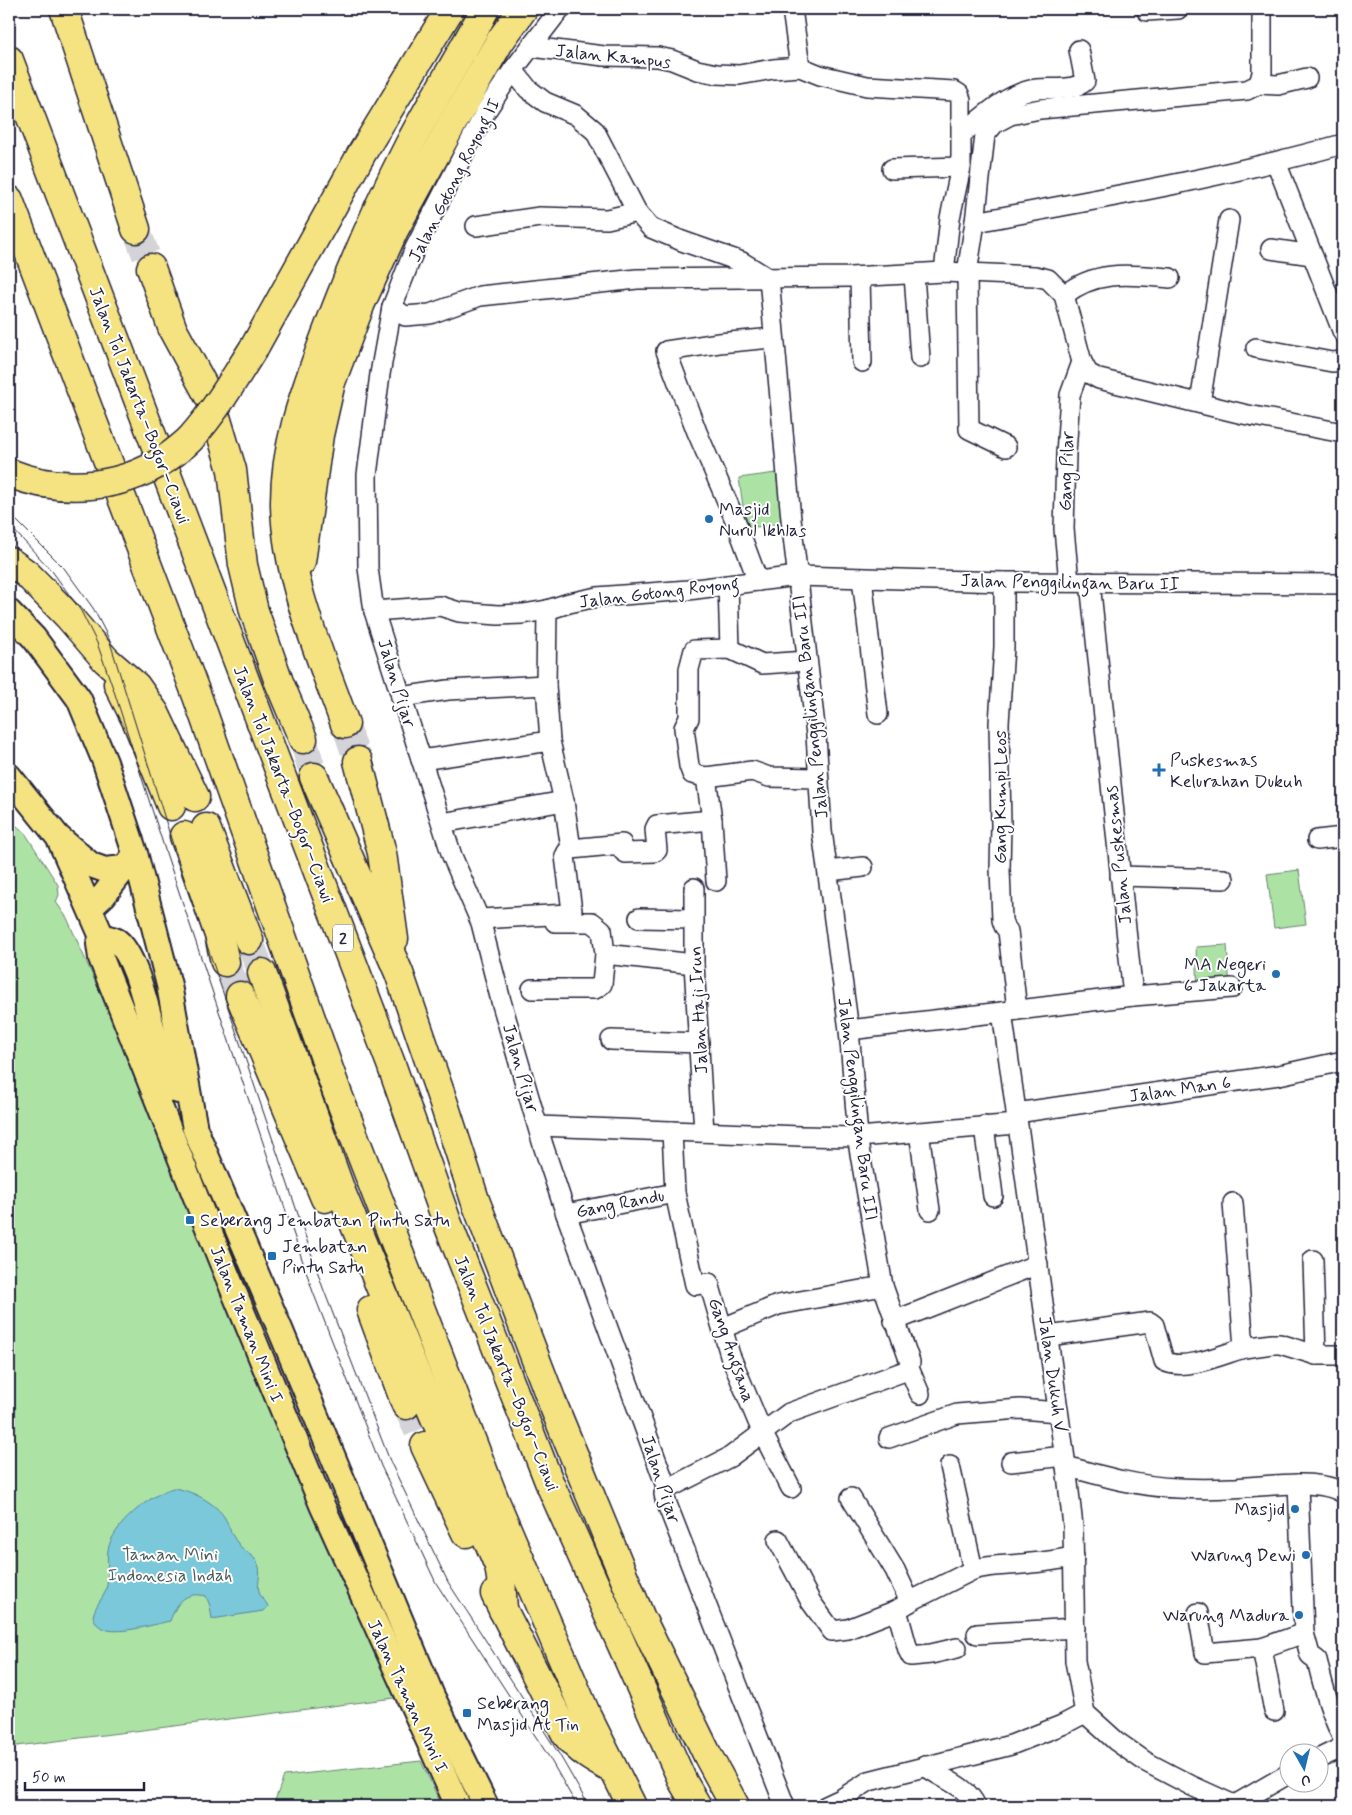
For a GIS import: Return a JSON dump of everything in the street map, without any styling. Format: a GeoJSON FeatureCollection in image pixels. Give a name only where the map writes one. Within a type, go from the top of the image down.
{"type":"FeatureCollection","features":[{"type":"Feature","properties":{"kind":"highway"},"geometry":{"type":"LineString","coordinates":[[64,9],[136,229]]}},
{"type":"Feature","properties":{"kind":"highway"},"geometry":{"type":"LineString","coordinates":[[9,473],[19,477],[58,484],[94,486],[127,479],[159,464],[191,438],[223,398],[255,346],[362,153],[450,9]]}},
{"type":"Feature","properties":{"kind":"highway"},"geometry":{"type":"LineString","coordinates":[[345,724],[298,588],[288,540],[285,506],[289,449],[296,419],[335,311],[382,202],[408,146],[485,9]]}},
{"type":"Feature","properties":{"kind":"highway"},"geometry":{"type":"LineString","coordinates":[[298,588],[318,435],[331,382],[361,303],[394,230],[453,122],[500,41],[523,9]]}},
{"type":"Feature","properties":{"kind":"highway","name":"Jalan Tol Jakarta–Bogor–Ciawi"},"geometry":{"type":"LineString","coordinates":[[9,60],[391,1064],[446,1219],[547,1475],[679,1773],[697,1806]]}},
{"type":"Feature","properties":{"kind":"highway"},"geometry":{"type":"LineString","coordinates":[[9,200],[197,696],[337,1092],[495,1501],[587,1716],[632,1806]]}},
{"type":"Feature","properties":{"kind":"highway"},"geometry":{"type":"LineString","coordinates":[[151,268],[173,330],[211,400],[232,470],[243,565],[254,611],[279,682],[303,739]]}},
{"type":"Feature","properties":{"kind":"highway"},"geometry":{"type":"LineString","coordinates":[[9,561],[27,574],[69,616],[106,660],[137,722],[183,801]]}},
{"type":"Feature","properties":{"kind":"highway"},"geometry":{"type":"LineString","coordinates":[[358,761],[382,853],[399,973]]}},
{"type":"Feature","properties":{"kind":"highway"},"geometry":{"type":"LineString","coordinates":[[314,777],[399,973],[475,1200],[554,1407],[640,1616],[708,1756],[736,1806]]}},
{"type":"Feature","properties":{"kind":"highway"},"geometry":{"type":"LineString","coordinates":[[225,962],[195,832],[248,940]]}},
{"type":"Feature","properties":{"kind":"highway"},"geometry":{"type":"LineString","coordinates":[[262,973],[342,1194],[419,1381],[499,1566],[503,1610]]}},
{"type":"Feature","properties":{"kind":"highway"},"geometry":{"type":"LineString","coordinates":[[240,996],[355,1268],[406,1405]]}},
{"type":"Feature","properties":{"kind":"highway"},"geometry":{"type":"LineString","coordinates":[[425,1446],[503,1610],[566,1734],[577,1748],[592,1759],[612,1769]]}},
{"type":"Feature","properties":{"kind":"main road","name":"Jalan Taman Mini I"},"geometry":{"type":"LineString","coordinates":[[9,612],[34,638],[79,698],[105,762],[130,861],[169,985],[195,1129],[432,1696],[486,1806]]}},
{"type":"Feature","properties":{"kind":"main road"},"geometry":{"type":"LineString","coordinates":[[9,776],[58,836],[91,865],[105,870],[130,861]]}},
{"type":"Feature","properties":{"kind":"main road","name":"Jalan Taman Mini I"},"geometry":{"type":"LineString","coordinates":[[58,836],[102,938],[99,944],[101,958],[247,1325],[326,1514],[458,1806]]}},
{"type":"Feature","properties":{"kind":"main road"},"geometry":{"type":"LineString","coordinates":[[90,908],[104,895],[130,861]]}},
{"type":"Feature","properties":{"kind":"main road"},"geometry":{"type":"LineString","coordinates":[[102,938],[116,940],[128,956],[140,983],[156,1038],[195,1129]]}},
{"type":"Feature","properties":{"kind":"street","name":"Jalan Gotong Royong II"},"geometry":{"type":"LineString","coordinates":[[392,307],[415,248],[486,111],[513,70],[560,9]]}},
{"type":"Feature","properties":{"kind":"street"},"geometry":{"type":"LineString","coordinates":[[792,9],[800,67]]}},
{"type":"Feature","properties":{"kind":"street"},"geometry":{"type":"LineString","coordinates":[[1147,11],[1178,9]]}},
{"type":"Feature","properties":{"kind":"street"},"geometry":{"type":"LineString","coordinates":[[1259,84],[1262,73],[1262,9]]}},
{"type":"Feature","properties":{"kind":"street","name":"Jalan Kampus"},"geometry":{"type":"LineString","coordinates":[[531,47],[604,56],[658,57],[672,60],[697,70],[717,74],[740,75],[800,67],[820,75],[854,83],[954,91],[959,94],[961,100],[962,134]]}},
{"type":"Feature","properties":{"kind":"street"},"geometry":{"type":"LineString","coordinates":[[944,272],[950,218],[960,167],[962,134],[1006,100],[1019,93],[1036,89],[1072,87],[1083,84],[1086,81],[1079,50]]}},
{"type":"Feature","properties":{"kind":"street"},"geometry":{"type":"LineString","coordinates":[[513,70],[528,89],[545,102],[576,115],[595,131],[637,212],[651,228],[682,242],[742,262],[769,278]]}},
{"type":"Feature","properties":{"kind":"street"},"geometry":{"type":"LineString","coordinates":[[1006,447],[968,429],[967,273],[975,222],[984,135],[994,123],[1010,115],[1040,109],[1247,90],[1259,84],[1278,85],[1307,78]]}},
{"type":"Feature","properties":{"kind":"street"},"geometry":{"type":"LineString","coordinates":[[975,222],[1172,185],[1276,162],[1343,144]]}},
{"type":"Feature","properties":{"kind":"street"},"geometry":{"type":"LineString","coordinates":[[1276,162],[1343,333]]}},
{"type":"Feature","properties":{"kind":"street"},"geometry":{"type":"LineString","coordinates":[[892,169],[960,167]]}},
{"type":"Feature","properties":{"kind":"street"},"geometry":{"type":"LineString","coordinates":[[476,226],[540,217],[607,219],[637,212]]}},
{"type":"Feature","properties":{"kind":"street"},"geometry":{"type":"LineString","coordinates":[[1200,403],[1229,220]]}},
{"type":"Feature","properties":{"kind":"street"},"geometry":{"type":"LineString","coordinates":[[1271,249],[1312,255]]}},
{"type":"Feature","properties":{"kind":"street"},"geometry":{"type":"LineString","coordinates":[[392,307],[404,316],[430,314],[480,296],[627,280],[860,277],[944,272],[1042,277],[1048,279],[1064,295],[1082,362],[1088,372],[1099,379],[1253,416],[1343,433]]}},
{"type":"Feature","properties":{"kind":"street"},"geometry":{"type":"LineString","coordinates":[[1064,295],[1083,282],[1117,274],[1170,278]]}},
{"type":"Feature","properties":{"kind":"street"},"geometry":{"type":"LineString","coordinates":[[914,275],[920,358]]}},
{"type":"Feature","properties":{"kind":"street"},"geometry":{"type":"LineString","coordinates":[[860,277],[862,362]]}},
{"type":"Feature","properties":{"kind":"street","name":"Jalan Penggilingan Baru III"},"geometry":{"type":"LineString","coordinates":[[769,278],[773,338],[797,576],[816,735],[818,778],[828,871],[849,1030],[858,1136],[883,1286],[894,1321]]}},
{"type":"Feature","properties":{"kind":"street","name":"Jalan Pijar"},"geometry":{"type":"LineString","coordinates":[[392,307],[380,374],[367,476],[368,568],[374,611],[452,856],[480,921],[501,1001],[566,1214],[667,1489],[664,1494],[665,1499],[785,1806]]}},
{"type":"Feature","properties":{"kind":"street"},"geometry":{"type":"LineString","coordinates":[[758,581],[666,351],[719,342],[773,338]]}},
{"type":"Feature","properties":{"kind":"street"},"geometry":{"type":"LineString","coordinates":[[1256,348],[1332,362],[1343,360]]}},
{"type":"Feature","properties":{"kind":"street","name":"Gang Pilar"},"geometry":{"type":"LineString","coordinates":[[1069,582],[1064,530],[1066,454],[1070,395],[1082,362]]}},
{"type":"Feature","properties":{"kind":"street","name":"Jalan Gotong Royong"},"geometry":{"type":"LineString","coordinates":[[374,611],[440,606],[459,612],[498,615],[523,614],[548,610],[597,597],[688,590],[797,576]]}},
{"type":"Feature","properties":{"kind":"street","name":"Jalan Penggilingan Baru II"},"geometry":{"type":"LineString","coordinates":[[797,576],[1004,582],[1343,584]]}},
{"type":"Feature","properties":{"kind":"street"},"geometry":{"type":"LineString","coordinates":[[862,578],[878,714]]}},
{"type":"Feature","properties":{"kind":"street","name":"Gang Kumpi Leos"},"geometry":{"type":"LineString","coordinates":[[1004,582],[1004,647],[999,723],[1000,878],[1002,920],[1008,931],[1009,1011]]}},
{"type":"Feature","properties":{"kind":"street","name":"Jalan Puskesmas"},"geometry":{"type":"LineString","coordinates":[[1090,582],[1132,996]]}},
{"type":"Feature","properties":{"kind":"street"},"geometry":{"type":"LineString","coordinates":[[728,585],[730,649]]}},
{"type":"Feature","properties":{"kind":"street"},"geometry":{"type":"LineString","coordinates":[[548,610],[546,685],[550,740],[564,801],[571,849]]}},
{"type":"Feature","properties":{"kind":"street"},"geometry":{"type":"LineString","coordinates":[[807,661],[762,664],[730,649],[694,650],[689,669],[689,718],[684,728],[688,766],[692,774],[706,777],[752,771],[769,777],[818,778]]}},
{"type":"Feature","properties":{"kind":"street"},"geometry":{"type":"LineString","coordinates":[[401,697],[448,690],[546,685]]}},
{"type":"Feature","properties":{"kind":"street"},"geometry":{"type":"LineString","coordinates":[[421,760],[550,740]]}},
{"type":"Feature","properties":{"kind":"street"},"geometry":{"type":"LineString","coordinates":[[706,777],[712,820],[716,881]]}},
{"type":"Feature","properties":{"kind":"street"},"geometry":{"type":"LineString","coordinates":[[442,823],[564,801]]}},
{"type":"Feature","properties":{"kind":"street"},"geometry":{"type":"LineString","coordinates":[[480,921],[568,914],[572,911],[565,856],[571,849],[622,844],[623,851],[626,853],[655,852],[657,850],[655,829],[657,825],[712,820]]}},
{"type":"Feature","properties":{"kind":"street"},"geometry":{"type":"LineString","coordinates":[[1317,840],[1343,837]]}},
{"type":"Feature","properties":{"kind":"street"},"geometry":{"type":"LineString","coordinates":[[828,871],[864,867]]}},
{"type":"Feature","properties":{"kind":"street"},"geometry":{"type":"LineString","coordinates":[[1120,876],[1224,879]]}},
{"type":"Feature","properties":{"kind":"street","name":"Jalan Haji Irun"},"geometry":{"type":"LineString","coordinates":[[694,888],[694,964],[704,1132]]}},
{"type":"Feature","properties":{"kind":"street"},"geometry":{"type":"LineString","coordinates":[[640,918],[693,919]]}},
{"type":"Feature","properties":{"kind":"street"},"geometry":{"type":"LineString","coordinates":[[480,921],[592,922],[602,930],[605,954],[602,984],[595,989],[532,989]]}},
{"type":"Feature","properties":{"kind":"street"},"geometry":{"type":"LineString","coordinates":[[605,954],[694,964]]}},
{"type":"Feature","properties":{"kind":"street"},"geometry":{"type":"LineString","coordinates":[[849,1030],[1132,996],[1232,988]]}},
{"type":"Feature","properties":{"kind":"street","name":"Jalan Dukuh V"},"geometry":{"type":"LineString","coordinates":[[1009,1011],[1017,1118],[1073,1526],[1075,1661],[1085,1713]]}},
{"type":"Feature","properties":{"kind":"street"},"geometry":{"type":"LineString","coordinates":[[611,1040],[699,1043]]}},
{"type":"Feature","properties":{"kind":"street","name":"Jalan Man 6"},"geometry":{"type":"LineString","coordinates":[[858,1136],[984,1126],[1017,1118],[1279,1075],[1343,1061]]}},
{"type":"Feature","properties":{"kind":"street"},"geometry":{"type":"LineString","coordinates":[[538,1126],[800,1136],[858,1136]]}},
{"type":"Feature","properties":{"kind":"street"},"geometry":{"type":"LineString","coordinates":[[984,1126],[993,1196]]}},
{"type":"Feature","properties":{"kind":"street"},"geometry":{"type":"LineString","coordinates":[[672,1131],[675,1193]]}},
{"type":"Feature","properties":{"kind":"street"},"geometry":{"type":"LineString","coordinates":[[919,1132],[930,1210]]}},
{"type":"Feature","properties":{"kind":"street","name":"Gang Randu"},"geometry":{"type":"LineString","coordinates":[[566,1214],[675,1193]]}},
{"type":"Feature","properties":{"kind":"street","name":"Gang Angsana"},"geometry":{"type":"LineString","coordinates":[[675,1193],[695,1285],[709,1283],[730,1355],[763,1434],[791,1488]]}},
{"type":"Feature","properties":{"kind":"street"},"geometry":{"type":"LineString","coordinates":[[1233,1203],[1244,1348]]}},
{"type":"Feature","properties":{"kind":"street"},"geometry":{"type":"LineString","coordinates":[[1313,1260],[1316,1355]]}},
{"type":"Feature","properties":{"kind":"street"},"geometry":{"type":"LineString","coordinates":[[667,1489],[730,1458],[790,1413],[905,1371],[910,1362],[894,1321],[1038,1264]]}},
{"type":"Feature","properties":{"kind":"street"},"geometry":{"type":"LineString","coordinates":[[723,1328],[778,1305],[883,1286]]}},
{"type":"Feature","properties":{"kind":"street"},"geometry":{"type":"LineString","coordinates":[[1048,1336],[1150,1322],[1154,1325],[1164,1361],[1184,1366],[1244,1348],[1272,1344],[1280,1344],[1316,1355],[1343,1355]]}},
{"type":"Feature","properties":{"kind":"street"},"geometry":{"type":"LineString","coordinates":[[908,1368],[920,1394]]}},
{"type":"Feature","properties":{"kind":"street"},"geometry":{"type":"LineString","coordinates":[[889,1438],[957,1414],[1020,1408],[1058,1412]]}},
{"type":"Feature","properties":{"kind":"street"},"geometry":{"type":"LineString","coordinates":[[1011,1462],[1065,1461],[1142,1484],[1176,1488],[1228,1488],[1298,1484],[1323,1486],[1343,1492]]}},
{"type":"Feature","properties":{"kind":"street"},"geometry":{"type":"LineString","coordinates":[[950,1466],[973,1570]]}},
{"type":"Feature","properties":{"kind":"street"},"geometry":{"type":"LineString","coordinates":[[1298,1484],[1304,1632],[1310,1656],[1317,1660],[1322,1682],[1343,1739]]}},
{"type":"Feature","properties":{"kind":"street"},"geometry":{"type":"LineString","coordinates":[[851,1498],[895,1570],[903,1606],[908,1650],[911,1656],[957,1648]]}},
{"type":"Feature","properties":{"kind":"street"},"geometry":{"type":"LineString","coordinates":[[778,1540],[811,1602],[832,1631],[848,1629],[903,1606],[973,1570],[983,1567],[1029,1564],[1074,1557]]}},
{"type":"Feature","properties":{"kind":"street"},"geometry":{"type":"LineString","coordinates":[[1198,1613],[1205,1653],[1262,1648],[1304,1632]]}},
{"type":"Feature","properties":{"kind":"street"},"geometry":{"type":"LineString","coordinates":[[977,1634],[1075,1628]]}},
{"type":"Feature","properties":{"kind":"street"},"geometry":{"type":"LineString","coordinates":[[1262,1648],[1274,1711]]}},
{"type":"Feature","properties":{"kind":"street"},"geometry":{"type":"LineString","coordinates":[[826,1806],[869,1781],[1011,1745],[1055,1728],[1085,1713],[1116,1741],[1146,1762],[1235,1806],[1280,1779]]}},
{"type":"Feature","properties":{"kind":"street"},"geometry":{"type":"LineString","coordinates":[[1330,1753],[1343,1747]]}},
{"type":"Feature","properties":{"kind":"street"},"geometry":{"type":"LineString","coordinates":[[925,1766],[964,1790],[976,1806]]}},
{"type":"Feature","properties":{"kind":"green space"},"geometry":{"type":"Polygon","coordinates":[[[776,473],[783,524],[746,528],[739,478],[776,473]]]}},
{"type":"Feature","properties":{"kind":"green space","name":"Taman Mini Indonesia Indah"},"geometry":{"type":"Polygon","coordinates":[[[9,819],[25,833],[58,885],[59,895],[56,902],[67,918],[154,1114],[402,1697],[9,1747],[9,819]]]}},
{"type":"Feature","properties":{"kind":"green space"},"geometry":{"type":"Polygon","coordinates":[[[1299,870],[1306,924],[1274,928],[1267,874],[1299,870]]]}},
{"type":"Feature","properties":{"kind":"green space"},"geometry":{"type":"Polygon","coordinates":[[[1227,945],[1230,989],[1198,991],[1196,947],[1227,945]]]}},
{"type":"Feature","properties":{"kind":"green space"},"geometry":{"type":"Polygon","coordinates":[[[421,1761],[442,1806],[273,1806],[284,1776],[421,1761]]]}},
{"type":"Feature","properties":{"kind":"water"},"geometry":{"type":"Polygon","coordinates":[[[173,1488],[187,1491],[202,1498],[221,1512],[235,1539],[258,1564],[260,1571],[259,1591],[268,1607],[263,1611],[212,1619],[206,1596],[192,1595],[179,1603],[170,1621],[123,1630],[113,1631],[105,1629],[98,1625],[93,1616],[106,1589],[108,1550],[111,1540],[124,1521],[133,1512],[154,1497],[173,1488]]]}},
{"type":"Feature","properties":{"kind":"tunnel"},"geometry":{"type":"LineString","coordinates":[[136,229],[151,268]]}},
{"type":"Feature","properties":{"kind":"tunnel"},"geometry":{"type":"LineString","coordinates":[[345,724],[358,761]]}},
{"type":"Feature","properties":{"kind":"tunnel"},"geometry":{"type":"LineString","coordinates":[[303,739],[314,777]]}},
{"type":"Feature","properties":{"kind":"tunnel"},"geometry":{"type":"LineString","coordinates":[[249,940],[262,973]]}},
{"type":"Feature","properties":{"kind":"tunnel"},"geometry":{"type":"LineString","coordinates":[[225,962],[240,996]]}},
{"type":"Feature","properties":{"kind":"tunnel"},"geometry":{"type":"LineString","coordinates":[[406,1405],[425,1446]]}},
{"type":"Feature","properties":{"kind":"tram line"},"geometry":{"type":"LineString","coordinates":[[9,513],[64,568],[93,608],[109,639],[174,848],[323,1288],[390,1461],[448,1582],[559,1754],[589,1806]]}},
{"type":"Feature","properties":{"kind":"tram line"},"geometry":{"type":"LineString","coordinates":[[9,525],[52,571],[81,611],[97,643],[313,1292],[381,1466],[436,1583],[549,1757],[577,1806]]}},
{"type":"Feature","properties":{"kind":"place","name":"Masjid Nurul Ikhlas"},"geometry":{"type":"Point","coordinates":[709,519]}},
{"type":"Feature","properties":{"kind":"place","name":"Puskesmas Kelurahan Dukuh"},"geometry":{"type":"Point","coordinates":[1159,770]}},
{"type":"Feature","properties":{"kind":"place","name":"MA Negeri 6 Jakarta"},"geometry":{"type":"Point","coordinates":[1276,974]}},
{"type":"Feature","properties":{"kind":"place","name":"Seberang Jembatan Pintu Satu"},"geometry":{"type":"Point","coordinates":[190,1220]}},
{"type":"Feature","properties":{"kind":"place","name":"Jembatan Pintu Satu"},"geometry":{"type":"Point","coordinates":[272,1256]}},
{"type":"Feature","properties":{"kind":"place","name":"Masjid"},"geometry":{"type":"Point","coordinates":[1295,1509]}},
{"type":"Feature","properties":{"kind":"place","name":"Warung Dewi"},"geometry":{"type":"Point","coordinates":[1306,1555]}},
{"type":"Feature","properties":{"kind":"place","name":"Warung Madura"},"geometry":{"type":"Point","coordinates":[1299,1615]}},
{"type":"Feature","properties":{"kind":"place","name":"Seberang Masjid At Tin"},"geometry":{"type":"Point","coordinates":[467,1713]}}]}
